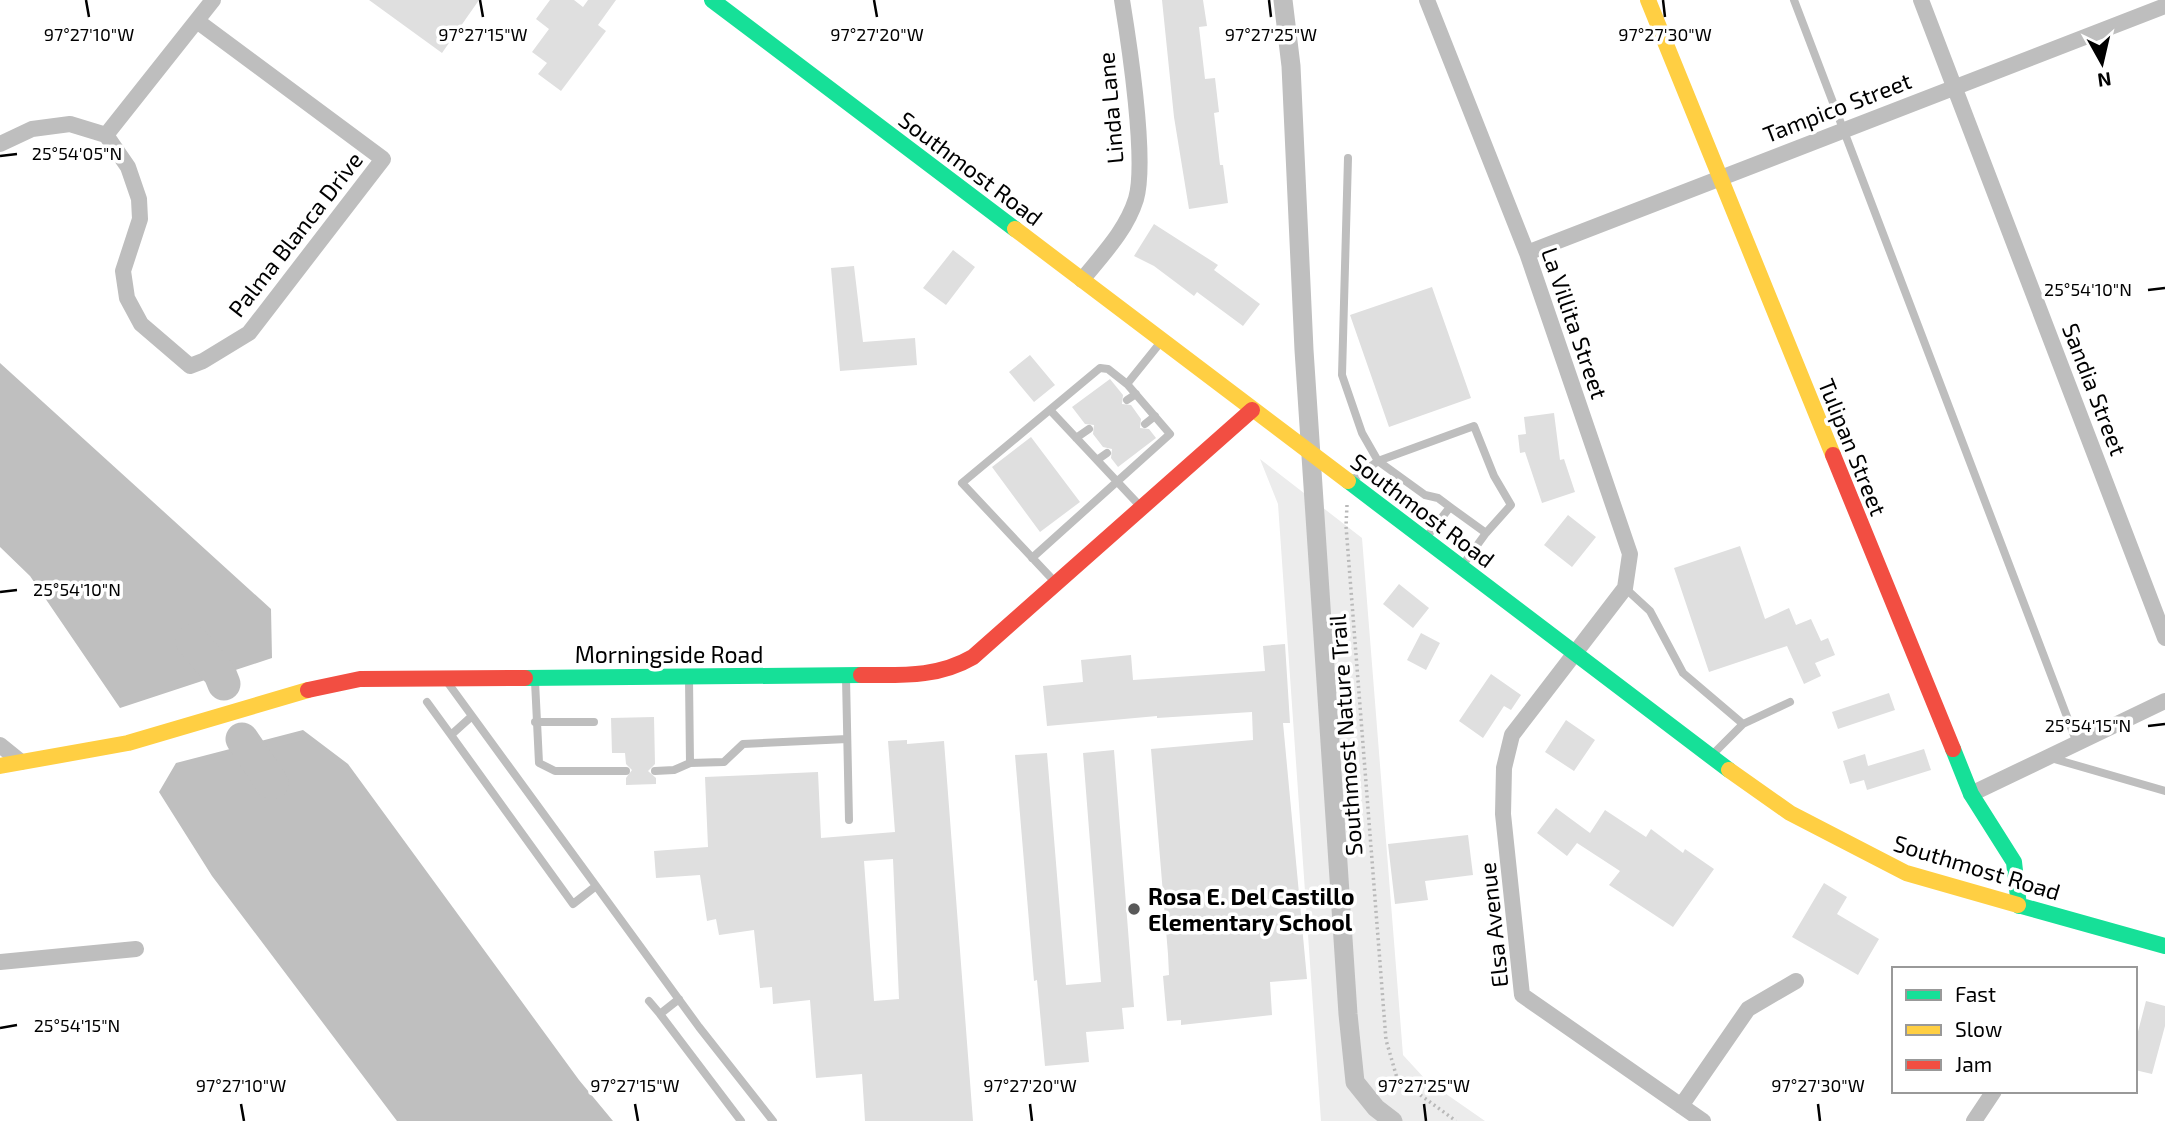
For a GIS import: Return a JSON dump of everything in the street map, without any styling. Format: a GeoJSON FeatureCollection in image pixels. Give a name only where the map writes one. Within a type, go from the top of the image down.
{"type":"FeatureCollection","features":[{"type":"Feature","properties":{"kind":"street"},"geometry":{"type":"LineString","coordinates":[[0,144],[32,129],[70,124],[106,135],[213,0]]}},
{"type":"Feature","properties":{"kind":"street","name":"Southmost Road"},"geometry":{"type":"LineString","coordinates":[[712,0],[1574,653],[1790,813],[1866,855],[1906,873],[2165,946]]}},
{"type":"Feature","properties":{"kind":"street","name":"Linda Lane"},"geometry":{"type":"LineString","coordinates":[[1082,280],[1124,227],[1136,198],[1140,163],[1122,0]]}},
{"type":"Feature","properties":{"kind":"street","name":"La Villita Street"},"geometry":{"type":"LineString","coordinates":[[1427,0],[1527,253],[1630,554],[1625,588]]}},
{"type":"Feature","properties":{"kind":"street","name":"Tulipan Street"},"geometry":{"type":"LineString","coordinates":[[1648,0],[1971,794],[2014,862],[2019,906]]}},
{"type":"Feature","properties":{"kind":"street","name":"Sandia Street"},"geometry":{"type":"LineString","coordinates":[[1921,0],[2165,638]]}},
{"type":"Feature","properties":{"kind":"street","name":"Tampico Street"},"geometry":{"type":"LineString","coordinates":[[1527,253],[2165,6]]}},
{"type":"Feature","properties":{"kind":"street","name":"Palma Blanca Drive"},"geometry":{"type":"LineString","coordinates":[[106,135],[128,167],[139,199],[140,219],[123,271],[127,298],[141,324],[190,366],[204,362],[249,333],[383,159],[197,21]]}},
{"type":"Feature","properties":{"kind":"street","name":"Morningside Road"},"geometry":{"type":"LineString","coordinates":[[0,766],[128,743],[326,685],[360,679],[921,675],[947,671],[969,661],[1252,410]]}},
{"type":"Feature","properties":{"kind":"street"},"geometry":{"type":"LineString","coordinates":[[1574,653],[1625,588]]}},
{"type":"Feature","properties":{"kind":"street","name":"Elsa Avenue"},"geometry":{"type":"LineString","coordinates":[[1574,653],[1512,735],[1504,768],[1503,814],[1522,995],[1703,1121]]}},
{"type":"Feature","properties":{"kind":"street"},"geometry":{"type":"LineString","coordinates":[[1971,794],[2165,701]]}},
{"type":"Feature","properties":{"kind":"street"},"geometry":{"type":"LineString","coordinates":[[0,745],[22,762]]}},
{"type":"Feature","properties":{"kind":"street"},"geometry":{"type":"LineString","coordinates":[[0,962],[136,949]]}},
{"type":"Feature","properties":{"kind":"street"},"geometry":{"type":"LineString","coordinates":[[1681,1107],[1748,1009],[1796,981]]}},
{"type":"Feature","properties":{"kind":"street"},"geometry":{"type":"LineString","coordinates":[[1974,1121],[1993,1093]]}},
{"type":"Feature","properties":{"kind":"lane"},"geometry":{"type":"LineString","coordinates":[[1794,0],[2078,743]]}},
{"type":"Feature","properties":{"kind":"lane"},"geometry":{"type":"LineString","coordinates":[[1348,158],[1342,375],[1363,433],[1378,461],[1425,495],[1437,498],[1486,533]]}},
{"type":"Feature","properties":{"kind":"lane"},"geometry":{"type":"LineString","coordinates":[[1127,384],[1162,341]]}},
{"type":"Feature","properties":{"kind":"lane"},"geometry":{"type":"LineString","coordinates":[[1032,558],[1170,434],[1127,384],[1108,369],[1100,368],[962,483],[1032,558],[1057,584]]}},
{"type":"Feature","properties":{"kind":"lane"},"geometry":{"type":"LineString","coordinates":[[1127,400],[1136,394]]}},
{"type":"Feature","properties":{"kind":"lane"},"geometry":{"type":"LineString","coordinates":[[1050,410],[1142,508]]}},
{"type":"Feature","properties":{"kind":"lane"},"geometry":{"type":"LineString","coordinates":[[1145,424],[1155,416]]}},
{"type":"Feature","properties":{"kind":"lane"},"geometry":{"type":"LineString","coordinates":[[1349,482],[1378,461],[1474,426],[1494,476],[1511,505],[1461,567]]}},
{"type":"Feature","properties":{"kind":"lane"},"geometry":{"type":"LineString","coordinates":[[1076,438],[1089,429]]}},
{"type":"Feature","properties":{"kind":"lane"},"geometry":{"type":"LineString","coordinates":[[1097,460],[1107,453]]}},
{"type":"Feature","properties":{"kind":"lane"},"geometry":{"type":"LineString","coordinates":[[1425,540],[1450,507]]}},
{"type":"Feature","properties":{"kind":"lane"},"geometry":{"type":"LineString","coordinates":[[1625,588],[1650,611],[1683,673],[1743,724]]}},
{"type":"Feature","properties":{"kind":"lane"},"geometry":{"type":"LineString","coordinates":[[845,675],[849,820]]}},
{"type":"Feature","properties":{"kind":"lane"},"geometry":{"type":"LineString","coordinates":[[689,676],[690,763]]}},
{"type":"Feature","properties":{"kind":"lane"},"geometry":{"type":"LineString","coordinates":[[534,677],[536,755],[544,768],[626,771]]}},
{"type":"Feature","properties":{"kind":"lane"},"geometry":{"type":"LineString","coordinates":[[444,678],[679,999],[773,1121]]}},
{"type":"Feature","properties":{"kind":"lane"},"geometry":{"type":"LineString","coordinates":[[427,702],[573,904],[596,886]]}},
{"type":"Feature","properties":{"kind":"lane"},"geometry":{"type":"LineString","coordinates":[[1711,756],[1743,724],[1790,702]]}},
{"type":"Feature","properties":{"kind":"lane"},"geometry":{"type":"LineString","coordinates":[[451,735],[472,716]]}},
{"type":"Feature","properties":{"kind":"lane"},"geometry":{"type":"LineString","coordinates":[[536,722],[594,722]]}},
{"type":"Feature","properties":{"kind":"lane"},"geometry":{"type":"LineString","coordinates":[[655,771],[674,770],[690,763],[724,762],[743,744],[847,739]]}},
{"type":"Feature","properties":{"kind":"lane"},"geometry":{"type":"LineString","coordinates":[[2048,757],[2165,792]]}},
{"type":"Feature","properties":{"kind":"lane"},"geometry":{"type":"LineString","coordinates":[[660,1014],[679,999]]}},
{"type":"Feature","properties":{"kind":"lane"},"geometry":{"type":"LineString","coordinates":[[649,1001],[741,1121]]}},
{"type":"Feature","properties":{"kind":"path","name":"Southmost Nature Trail"},"geometry":{"type":"LineString","coordinates":[[1349,482],[1346,526],[1386,1040],[1397,1078],[1456,1121]]}},
{"type":"Feature","properties":{"kind":"shaded area"},"geometry":{"type":"Polygon","coordinates":[[[0,363],[271,609],[272,658],[120,708],[30,576],[0,547],[0,363]]]}},
{"type":"Feature","properties":{"kind":"shaded area"},"geometry":{"type":"Polygon","coordinates":[[[1260,459],[1362,538],[1403,1055],[1426,1080],[1485,1121],[1321,1121],[1278,504],[1260,459]]]}},
{"type":"Feature","properties":{"kind":"shaded area"},"geometry":{"type":"Polygon","coordinates":[[[303,730],[348,764],[579,1080],[613,1121],[397,1121],[212,876],[159,792],[176,763],[303,730]]]}},
{"type":"Feature","properties":{"kind":"building"},"geometry":{"type":"Polygon","coordinates":[[[369,0],[479,0],[442,53],[369,0]]]}},
{"type":"Feature","properties":{"kind":"building"},"geometry":{"type":"Polygon","coordinates":[[[550,0],[574,0],[583,7],[588,0],[616,0],[598,25],[606,31],[561,91],[538,74],[547,63],[532,52],[549,29],[536,19],[550,0]]]}},
{"type":"Feature","properties":{"kind":"building"},"geometry":{"type":"Polygon","coordinates":[[[1162,0],[1203,0],[1207,26],[1199,27],[1205,79],[1215,78],[1219,112],[1214,113],[1228,203],[1189,209],[1174,117],[1162,0]]]}},
{"type":"Feature","properties":{"kind":"building"},"geometry":{"type":"Polygon","coordinates":[[[1154,224],[1218,265],[1214,270],[1260,304],[1243,326],[1197,292],[1194,296],[1154,266],[1134,256],[1154,224]]]}},
{"type":"Feature","properties":{"kind":"building"},"geometry":{"type":"Polygon","coordinates":[[[953,250],[975,267],[946,305],[923,288],[953,250]]]}},
{"type":"Feature","properties":{"kind":"building"},"geometry":{"type":"Polygon","coordinates":[[[854,266],[863,342],[915,338],[917,365],[840,371],[831,268],[854,266]]]}},
{"type":"Feature","properties":{"kind":"building"},"geometry":{"type":"Polygon","coordinates":[[[1432,287],[1471,398],[1389,427],[1350,315],[1432,287]]]}},
{"type":"Feature","properties":{"kind":"building"},"geometry":{"type":"Polygon","coordinates":[[[1030,355],[1055,385],[1034,402],[1009,372],[1030,355]]]}},
{"type":"Feature","properties":{"kind":"building"},"geometry":{"type":"Polygon","coordinates":[[[1110,379],[1123,395],[1122,404],[1131,405],[1141,419],[1140,428],[1149,429],[1156,438],[1118,467],[1111,458],[1112,449],[1103,447],[1093,434],[1094,425],[1085,424],[1072,407],[1110,379]]]}},
{"type":"Feature","properties":{"kind":"building"},"geometry":{"type":"Polygon","coordinates":[[[1554,413],[1560,460],[1564,459],[1575,492],[1542,503],[1525,452],[1520,453],[1518,435],[1526,434],[1524,417],[1554,413]]]}},
{"type":"Feature","properties":{"kind":"building"},"geometry":{"type":"Polygon","coordinates":[[[1031,437],[1080,502],[1040,532],[992,467],[1031,437]]]}},
{"type":"Feature","properties":{"kind":"building"},"geometry":{"type":"Polygon","coordinates":[[[1568,515],[1596,537],[1572,567],[1544,545],[1568,515]]]}},
{"type":"Feature","properties":{"kind":"building"},"geometry":{"type":"Polygon","coordinates":[[[1740,546],[1765,619],[1789,608],[1796,625],[1811,619],[1821,641],[1828,638],[1835,655],[1815,663],[1821,676],[1804,684],[1787,646],[1709,672],[1674,568],[1740,546]]]}},
{"type":"Feature","properties":{"kind":"building"},"geometry":{"type":"Polygon","coordinates":[[[1399,584],[1429,608],[1413,628],[1383,604],[1399,584]]]}},
{"type":"Feature","properties":{"kind":"building"},"geometry":{"type":"Polygon","coordinates":[[[1421,633],[1440,643],[1426,670],[1407,660],[1421,633]]]}},
{"type":"Feature","properties":{"kind":"building"},"geometry":{"type":"Polygon","coordinates":[[[1285,644],[1290,723],[1283,723],[1307,979],[1270,982],[1272,1015],[1181,1025],[1181,1020],[1167,1021],[1163,976],[1169,975],[1168,954],[1151,749],[1253,740],[1252,712],[1157,716],[1047,726],[1043,686],[1083,682],[1081,660],[1131,655],[1133,680],[1265,671],[1263,646],[1285,644]]]}},
{"type":"Feature","properties":{"kind":"building"},"geometry":{"type":"Polygon","coordinates":[[[1491,674],[1521,695],[1511,710],[1504,706],[1483,738],[1459,721],[1491,674]]]}},
{"type":"Feature","properties":{"kind":"building"},"geometry":{"type":"Polygon","coordinates":[[[1889,693],[1895,710],[1838,729],[1832,712],[1889,693]]]}},
{"type":"Feature","properties":{"kind":"building"},"geometry":{"type":"Polygon","coordinates":[[[654,717],[655,764],[648,771],[656,778],[656,784],[626,785],[626,778],[632,770],[626,764],[625,753],[612,753],[611,718],[654,717]]]}},
{"type":"Feature","properties":{"kind":"building"},"geometry":{"type":"Polygon","coordinates":[[[1566,720],[1595,740],[1574,771],[1545,752],[1566,720]]]}},
{"type":"Feature","properties":{"kind":"building"},"geometry":{"type":"Polygon","coordinates":[[[907,740],[907,744],[944,741],[973,1121],[865,1121],[862,1074],[816,1078],[810,1000],[773,1004],[772,987],[760,988],[754,930],[719,935],[716,919],[707,921],[700,875],[656,878],[654,851],[708,847],[705,777],[818,772],[821,838],[895,832],[888,741],[907,740]],[[893,859],[864,861],[874,1001],[899,999],[893,859]]]}},
{"type":"Feature","properties":{"kind":"building"},"geometry":{"type":"Polygon","coordinates":[[[1924,749],[1931,770],[1867,790],[1864,780],[1850,784],[1843,761],[1865,754],[1868,766],[1924,749]]]}},
{"type":"Feature","properties":{"kind":"building"},"geometry":{"type":"Polygon","coordinates":[[[1114,750],[1134,1007],[1122,1008],[1124,1029],[1086,1032],[1089,1062],[1045,1066],[1037,980],[1034,981],[1015,755],[1047,753],[1066,985],[1101,982],[1083,753],[1114,750]]]}},
{"type":"Feature","properties":{"kind":"building"},"geometry":{"type":"Polygon","coordinates":[[[1556,808],[1590,833],[1605,810],[1646,837],[1651,829],[1683,853],[1685,849],[1714,869],[1673,927],[1609,885],[1620,871],[1577,843],[1567,856],[1537,833],[1556,808]]]}},
{"type":"Feature","properties":{"kind":"building"},"geometry":{"type":"Polygon","coordinates":[[[1468,835],[1473,875],[1425,881],[1428,900],[1395,904],[1388,844],[1468,835]]]}},
{"type":"Feature","properties":{"kind":"building"},"geometry":{"type":"Polygon","coordinates":[[[1824,883],[1847,897],[1837,914],[1879,939],[1858,975],[1792,937],[1824,883]]]}},
{"type":"Feature","properties":{"kind":"building"},"geometry":{"type":"Polygon","coordinates":[[[2146,1001],[2165,1006],[2165,1026],[2152,1074],[2137,1070],[2137,1035],[2146,1001]]]}},
{"type":"Feature","properties":{"kind":"waterway"},"geometry":{"type":"LineString","coordinates":[[1283,0],[1291,66],[1304,350],[1348,1014],[1355,1082],[1376,1108],[1393,1121]]}},
{"type":"Feature","properties":{"kind":"waterway"},"geometry":{"type":"LineString","coordinates":[[192,641],[220,674],[224,684]]}},
{"type":"Feature","properties":{"kind":"waterway"},"geometry":{"type":"LineString","coordinates":[[242,739],[272,783]]}},
{"type":"Feature","properties":{"kind":"traffic: fast"},"geometry":{"type":"LineString","coordinates":[[712,0],[1015,229]]}},
{"type":"Feature","properties":{"kind":"traffic: fast"},"geometry":{"type":"LineString","coordinates":[[1348,481],[1729,770]]}},
{"type":"Feature","properties":{"kind":"traffic: fast"},"geometry":{"type":"LineString","coordinates":[[525,678],[861,675]]}},
{"type":"Feature","properties":{"kind":"traffic: fast"},"geometry":{"type":"LineString","coordinates":[[1953,749],[1971,794],[2014,862],[2019,906]]}},
{"type":"Feature","properties":{"kind":"traffic: fast"},"geometry":{"type":"LineString","coordinates":[[2018,905],[2165,946]]}},
{"type":"Feature","properties":{"kind":"traffic: slow"},"geometry":{"type":"LineString","coordinates":[[1648,0],[1833,455]]}},
{"type":"Feature","properties":{"kind":"traffic: slow"},"geometry":{"type":"LineString","coordinates":[[1015,229],[1348,481]]}},
{"type":"Feature","properties":{"kind":"traffic: slow"},"geometry":{"type":"LineString","coordinates":[[0,766],[128,743],[308,690]]}},
{"type":"Feature","properties":{"kind":"traffic: slow"},"geometry":{"type":"LineString","coordinates":[[1729,770],[1790,813],[1906,873],[2018,905]]}},
{"type":"Feature","properties":{"kind":"traffic: jam"},"geometry":{"type":"LineString","coordinates":[[861,675],[932,672],[973,657],[1252,410]]}},
{"type":"Feature","properties":{"kind":"traffic: jam"},"geometry":{"type":"LineString","coordinates":[[1833,455],[1953,749]]}},
{"type":"Feature","properties":{"kind":"traffic: jam"},"geometry":{"type":"LineString","coordinates":[[308,690],[360,679],[525,678]]}},
{"type":"Feature","properties":{"kind":"place","name":"Rosa E. Del Castillo Elementary School"},"geometry":{"type":"Point","coordinates":[1134,909]}}]}
